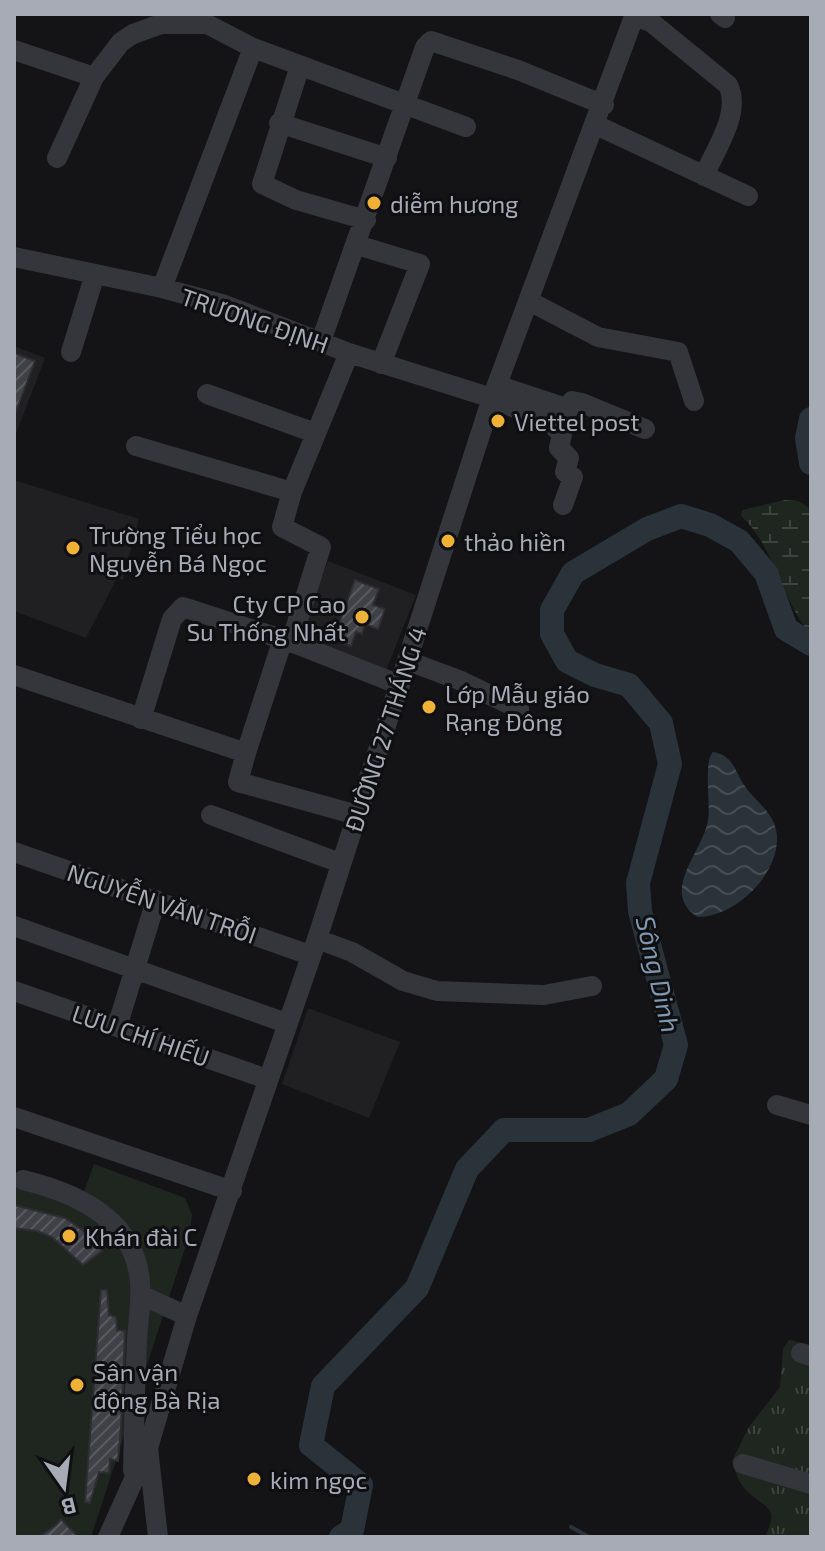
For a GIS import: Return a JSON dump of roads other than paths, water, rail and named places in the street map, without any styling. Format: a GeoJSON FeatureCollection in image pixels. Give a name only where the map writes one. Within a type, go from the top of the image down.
{"type":"FeatureCollection","features":[{"type":"Feature","properties":{"kind":"street","name":"ĐƯỜNG 27 THÁNG 4"},"geometry":{"type":"LineString","coordinates":[[108,1537],[148,1448],[187,1316],[314,947],[495,392],[604,105],[634,15]]}},
{"type":"Feature","properties":{"kind":"street"},"geometry":{"type":"LineString","coordinates":[[634,15],[651,22],[731,92],[734,103],[731,114],[704,176]]}},
{"type":"Feature","properties":{"kind":"street"},"geometry":{"type":"LineString","coordinates":[[57,158],[94,77],[121,42],[161,24],[207,24],[253,48],[466,127]]}},
{"type":"Feature","properties":{"kind":"street"},"geometry":{"type":"LineString","coordinates":[[321,341],[425,47],[435,39],[604,105]]}},
{"type":"Feature","properties":{"kind":"street"},"geometry":{"type":"LineString","coordinates":[[162,288],[253,48]]}},
{"type":"Feature","properties":{"kind":"street"},"geometry":{"type":"LineString","coordinates":[[14,50],[94,77]]}},
{"type":"Feature","properties":{"kind":"street"},"geometry":{"type":"LineString","coordinates":[[300,66],[279,123],[262,184],[296,200],[366,220]]}},
{"type":"Feature","properties":{"kind":"street"},"geometry":{"type":"LineString","coordinates":[[279,123],[387,158]]}},
{"type":"Feature","properties":{"kind":"street"},"geometry":{"type":"LineString","coordinates":[[596,125],[748,196]]}},
{"type":"Feature","properties":{"kind":"street"},"geometry":{"type":"LineString","coordinates":[[357,245],[420,264],[381,364]]}},
{"type":"Feature","properties":{"kind":"street","name":"TRƯƠNG ĐỊNH"},"geometry":{"type":"LineString","coordinates":[[14,257],[162,288],[225,305],[381,364],[495,392]]}},
{"type":"Feature","properties":{"kind":"street"},"geometry":{"type":"LineString","coordinates":[[71,352],[95,274]]}},
{"type":"Feature","properties":{"kind":"street"},"geometry":{"type":"LineString","coordinates":[[529,301],[598,337],[678,352],[694,401]]}},
{"type":"Feature","properties":{"kind":"street"},"geometry":{"type":"LineString","coordinates":[[349,353],[292,492],[282,527],[287,533],[321,547],[238,782],[357,815]]}},
{"type":"Feature","properties":{"kind":"street"},"geometry":{"type":"LineString","coordinates":[[495,392],[569,409],[572,401],[582,403],[645,429]]}},
{"type":"Feature","properties":{"kind":"street"},"geometry":{"type":"LineString","coordinates":[[495,392],[560,429],[559,448],[569,458],[565,472],[573,477],[563,505]]}},
{"type":"Feature","properties":{"kind":"street"},"geometry":{"type":"LineString","coordinates":[[207,394],[315,433]]}},
{"type":"Feature","properties":{"kind":"street"},"geometry":{"type":"LineString","coordinates":[[136,446],[292,492]]}},
{"type":"Feature","properties":{"kind":"street"},"geometry":{"type":"LineString","coordinates":[[141,719],[177,610],[191,608],[287,640],[400,685]]}},
{"type":"Feature","properties":{"kind":"street"},"geometry":{"type":"LineString","coordinates":[[408,661],[459,680],[519,709]]}},
{"type":"Feature","properties":{"kind":"street"},"geometry":{"type":"LineString","coordinates":[[14,675],[246,753]]}},
{"type":"Feature","properties":{"kind":"street"},"geometry":{"type":"LineString","coordinates":[[211,815],[340,863]]}},
{"type":"Feature","properties":{"kind":"street","name":"NGUYỄN VĂN TRỖI"},"geometry":{"type":"LineString","coordinates":[[14,852],[156,900],[314,947],[352,952],[403,981],[437,991],[544,995],[592,986]]}},
{"type":"Feature","properties":{"kind":"street"},"geometry":{"type":"LineString","coordinates":[[117,1027],[156,900]]}},
{"type":"Feature","properties":{"kind":"street"},"geometry":{"type":"LineString","coordinates":[[14,926],[286,1023]]}},
{"type":"Feature","properties":{"kind":"street","name":"LƯU CHÍ HIẾU"},"geometry":{"type":"LineString","coordinates":[[14,991],[267,1079]]}},
{"type":"Feature","properties":{"kind":"street"},"geometry":{"type":"LineString","coordinates":[[777,1105],[811,1115]]}},
{"type":"Feature","properties":{"kind":"street"},"geometry":{"type":"LineString","coordinates":[[14,1117],[232,1191]]}},
{"type":"Feature","properties":{"kind":"street"},"geometry":{"type":"LineString","coordinates":[[23,1180],[71,1194],[108,1219],[135,1258],[141,1295],[132,1482]]}},
{"type":"Feature","properties":{"kind":"street"},"geometry":{"type":"LineString","coordinates":[[141,1295],[187,1316]]}},
{"type":"Feature","properties":{"kind":"street","name":"ĐƯỜNG 27 THÁNG 4"},"geometry":{"type":"LineString","coordinates":[[148,1448],[158,1537]]}},
{"type":"Feature","properties":{"kind":"street"},"geometry":{"type":"LineString","coordinates":[[743,1464],[811,1484]]}},
{"type":"Feature","properties":{"kind":"water"},"geometry":{"type":"Polygon","coordinates":[[[713,752],[729,760],[744,785],[773,820],[777,836],[776,851],[763,879],[740,902],[712,915],[698,917],[687,907],[682,896],[683,884],[708,820],[708,765],[713,752]]]}},
{"type":"Feature","properties":{"kind":"waterway","name":"Sông Dinh"},"geometry":{"type":"LineString","coordinates":[[811,419],[807,438],[811,463]]}},
{"type":"Feature","properties":{"kind":"waterway","name":"Sông Dinh"},"geometry":{"type":"LineString","coordinates":[[341,1537],[352,1530],[361,1485],[311,1445],[323,1386],[417,1288],[467,1169],[504,1130],[589,1130],[629,1114],[666,1079],[676,1045],[640,911],[638,883],[670,764],[661,723],[629,685],[595,675],[567,661],[552,634],[552,610],[573,573],[647,529],[681,516],[710,525],[739,541],[766,573],[786,629],[811,644]]}},
{"type":"Feature","properties":{"kind":"waterway"},"geometry":{"type":"LineString","coordinates":[[571,1527],[589,1537]]}},
{"type":"Feature","properties":{"kind":"place","name":"diễm hương"},"geometry":{"type":"Point","coordinates":[374,203]}},
{"type":"Feature","properties":{"kind":"place","name":"Viettel post"},"geometry":{"type":"Point","coordinates":[498,421]}},
{"type":"Feature","properties":{"kind":"place","name":"thảo hiền"},"geometry":{"type":"Point","coordinates":[448,541]}},
{"type":"Feature","properties":{"kind":"place","name":"Trường Tiểu học Nguyễn Bá Ngọc"},"geometry":{"type":"Point","coordinates":[73,548]}},
{"type":"Feature","properties":{"kind":"place","name":"Cty CP Cao Su Thống Nhất"},"geometry":{"type":"Point","coordinates":[362,617]}},
{"type":"Feature","properties":{"kind":"place","name":"Lớp Mẫu giáo Rạng Đông"},"geometry":{"type":"Point","coordinates":[429,707]}},
{"type":"Feature","properties":{"kind":"place","name":"Khán đài C"},"geometry":{"type":"Point","coordinates":[69,1236]}},
{"type":"Feature","properties":{"kind":"place","name":"Sân vận động Bà Rịa"},"geometry":{"type":"Point","coordinates":[77,1385]}},
{"type":"Feature","properties":{"kind":"place","name":"kim ngọc"},"geometry":{"type":"Point","coordinates":[254,1479]}}]}
